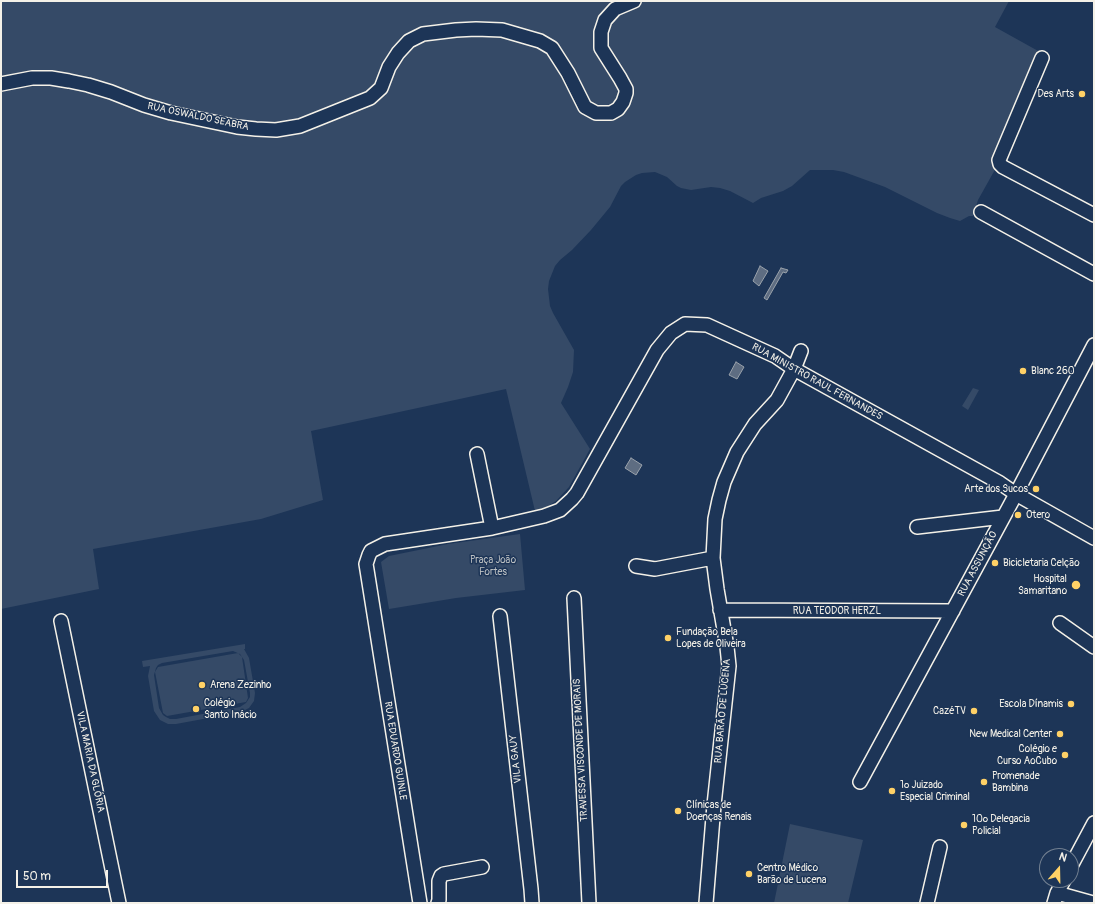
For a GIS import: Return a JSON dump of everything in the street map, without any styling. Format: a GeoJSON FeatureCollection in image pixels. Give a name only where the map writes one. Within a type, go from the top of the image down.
{"type":"FeatureCollection","features":[{"type":"Feature","properties":{"kind":"street","name":"RUA OSWALDO SEABRA"},"geometry":{"type":"LineString","coordinates":[[1,84],[32,78],[51,78],[69,81],[111,92],[144,105],[171,113],[237,127],[276,130],[300,126],[370,98],[381,88],[389,67],[398,52],[409,41],[423,34],[456,30],[502,30],[540,41],[552,48],[568,73],[585,107],[596,113],[611,113],[618,109],[623,102],[626,89],[602,48],[602,32],[605,20],[614,9],[634,1]]}},
{"type":"Feature","properties":{"kind":"street"},"geometry":{"type":"LineString","coordinates":[[1042,58],[999,160],[1000,164],[1003,167],[1094,215]]}},
{"type":"Feature","properties":{"kind":"street"},"geometry":{"type":"LineString","coordinates":[[981,212],[1094,274]]}},
{"type":"Feature","properties":{"kind":"street","name":"RUA MINISTRO RAUL FERNANDES"},"geometry":{"type":"LineString","coordinates":[[492,528],[552,514],[560,510],[572,499],[577,493],[657,350],[671,333],[686,324],[707,325],[775,356],[794,369],[1000,482],[1016,494],[1094,538]]}},
{"type":"Feature","properties":{"kind":"street","name":"RUA ASSUNÇÃO"},"geometry":{"type":"LineString","coordinates":[[860,782],[1016,494],[1094,345]]}},
{"type":"Feature","properties":{"kind":"street","name":"RUA BARÃO DE LUCENA"},"geometry":{"type":"LineString","coordinates":[[706,903],[714,805],[729,666],[713,558],[714,525],[718,500],[730,466],[745,438],[755,424],[777,400],[794,369],[801,351]]}},
{"type":"Feature","properties":{"kind":"street"},"geometry":{"type":"LineString","coordinates":[[477,454],[492,528]]}},
{"type":"Feature","properties":{"kind":"street"},"geometry":{"type":"LineString","coordinates":[[917,527],[1003,517]]}},
{"type":"Feature","properties":{"kind":"street","name":"RUA EDUARDO GUINLE"},"geometry":{"type":"LineString","coordinates":[[420,903],[366,564],[371,551],[375,548],[391,543],[492,528]]}},
{"type":"Feature","properties":{"kind":"street"},"geometry":{"type":"LineString","coordinates":[[636,566],[655,569],[713,558]]}},
{"type":"Feature","properties":{"kind":"street","name":"TRAVESSA VISCONDE DE MORAIS"},"geometry":{"type":"LineString","coordinates":[[574,598],[589,903]]}},
{"type":"Feature","properties":{"kind":"street","name":"RUA TEODOR HERZL"},"geometry":{"type":"LineString","coordinates":[[720,610],[953,611]]}},
{"type":"Feature","properties":{"kind":"street","name":"VILA GAUY"},"geometry":{"type":"LineString","coordinates":[[500,616],[532,903]]}},
{"type":"Feature","properties":{"kind":"street","name":"VILA MARIA DA GLÓRIA"},"geometry":{"type":"LineString","coordinates":[[61,621],[119,903]]}},
{"type":"Feature","properties":{"kind":"street"},"geometry":{"type":"LineString","coordinates":[[1060,623],[1094,647]]}},
{"type":"Feature","properties":{"kind":"street"},"geometry":{"type":"LineString","coordinates":[[1079,851],[1094,823]]}},
{"type":"Feature","properties":{"kind":"street"},"geometry":{"type":"LineString","coordinates":[[927,903],[940,847]]}},
{"type":"Feature","properties":{"kind":"street"},"geometry":{"type":"LineString","coordinates":[[438,903],[439,881],[441,876],[444,874],[482,867]]}},
{"type":"Feature","properties":{"kind":"street"},"geometry":{"type":"LineString","coordinates":[[1060,888],[1055,898],[1093,903]]}},
{"type":"Feature","properties":{"kind":"green space"},"geometry":{"type":"Polygon","coordinates":[[[1,1],[1009,1],[995,27],[1040,52],[997,166],[978,200],[973,216],[969,216],[960,221],[937,213],[885,187],[844,172],[833,170],[810,170],[792,186],[783,191],[761,198],[753,203],[730,191],[720,188],[711,187],[691,190],[681,188],[667,177],[655,172],[636,175],[625,182],[621,186],[610,207],[591,230],[555,266],[549,281],[548,289],[550,306],[574,350],[573,372],[561,403],[590,449],[569,487],[556,501],[548,506],[535,511],[506,389],[311,431],[323,500],[261,519],[93,549],[99,589],[1,609],[1,1]]]}},
{"type":"Feature","properties":{"kind":"green space"},"geometry":{"type":"Polygon","coordinates":[[[973,388],[979,390],[968,410],[962,406],[973,388]]]}},
{"type":"Feature","properties":{"kind":"green space","name":"Praça João Fortes"},"geometry":{"type":"Polygon","coordinates":[[[520,534],[525,590],[456,598],[389,609],[381,562],[389,556],[448,544],[520,534]]]}},
{"type":"Feature","properties":{"kind":"green space"},"geometry":{"type":"Polygon","coordinates":[[[245,644],[244,649],[249,658],[255,693],[254,701],[249,708],[241,712],[176,724],[168,724],[160,720],[154,711],[148,676],[150,666],[143,667],[142,661],[245,644]],[[233,651],[162,663],[158,665],[154,675],[159,708],[163,715],[170,719],[176,719],[240,707],[246,703],[250,697],[250,693],[244,660],[240,654],[233,651]]]}},
{"type":"Feature","properties":{"kind":"green space","name":"Arena Zezinho"},"geometry":{"type":"Polygon","coordinates":[[[238,653],[242,657],[248,698],[246,702],[167,716],[163,713],[155,672],[158,667],[238,653]]]}},
{"type":"Feature","properties":{"kind":"green space"},"geometry":{"type":"Polygon","coordinates":[[[790,824],[863,840],[848,903],[774,903],[790,824]]]}},
{"type":"Feature","properties":{"kind":"shaded area"},"geometry":{"type":"Polygon","coordinates":[[[760,266],[768,271],[759,286],[753,281],[760,266]]]}},
{"type":"Feature","properties":{"kind":"shaded area"},"geometry":{"type":"Polygon","coordinates":[[[781,268],[788,270],[786,273],[783,272],[767,300],[764,298],[781,268]]]}},
{"type":"Feature","properties":{"kind":"shaded area"},"geometry":{"type":"Polygon","coordinates":[[[736,362],[744,367],[737,379],[729,375],[736,362]]]}},
{"type":"Feature","properties":{"kind":"shaded area"},"geometry":{"type":"Polygon","coordinates":[[[631,458],[642,465],[636,475],[625,468],[631,458]]]}},
{"type":"Feature","properties":{"kind":"place","name":"Des Arts"},"geometry":{"type":"Point","coordinates":[1082,94]}},
{"type":"Feature","properties":{"kind":"place","name":"Blanc 260"},"geometry":{"type":"Point","coordinates":[1023,371]}},
{"type":"Feature","properties":{"kind":"place","name":"Arte dos Sucos"},"geometry":{"type":"Point","coordinates":[1036,489]}},
{"type":"Feature","properties":{"kind":"place","name":"Otero"},"geometry":{"type":"Point","coordinates":[1018,515]}},
{"type":"Feature","properties":{"kind":"place","name":"Bicicletaria Celção"},"geometry":{"type":"Point","coordinates":[995,563]}},
{"type":"Feature","properties":{"kind":"place","name":"Hospital Samaritano"},"geometry":{"type":"Point","coordinates":[1076,585]}},
{"type":"Feature","properties":{"kind":"place","name":"Fundação Bela Lopes de Oliveira"},"geometry":{"type":"Point","coordinates":[668,638]}},
{"type":"Feature","properties":{"kind":"place","name":"Arena Zezinho"},"geometry":{"type":"Point","coordinates":[202,685]}},
{"type":"Feature","properties":{"kind":"place","name":"Escola Dínamis"},"geometry":{"type":"Point","coordinates":[1071,704]}},
{"type":"Feature","properties":{"kind":"place","name":"Colégio Santo Inácio"},"geometry":{"type":"Point","coordinates":[196,709]}},
{"type":"Feature","properties":{"kind":"place","name":"CazéTV"},"geometry":{"type":"Point","coordinates":[974,711]}},
{"type":"Feature","properties":{"kind":"place","name":"New Medical Center"},"geometry":{"type":"Point","coordinates":[1060,734]}},
{"type":"Feature","properties":{"kind":"place","name":"Colégio e Curso AoCubo"},"geometry":{"type":"Point","coordinates":[1065,755]}},
{"type":"Feature","properties":{"kind":"place","name":"Promenade Bambina"},"geometry":{"type":"Point","coordinates":[984,782]}},
{"type":"Feature","properties":{"kind":"place","name":"1º Juizado Especial Criminal"},"geometry":{"type":"Point","coordinates":[892,791]}},
{"type":"Feature","properties":{"kind":"place","name":"Clínicas de Doenças Renais"},"geometry":{"type":"Point","coordinates":[678,811]}},
{"type":"Feature","properties":{"kind":"place","name":"10º Delegacia Policial"},"geometry":{"type":"Point","coordinates":[964,825]}},
{"type":"Feature","properties":{"kind":"place","name":"Centro Médico Barão de Lucena"},"geometry":{"type":"Point","coordinates":[749,874]}}]}
